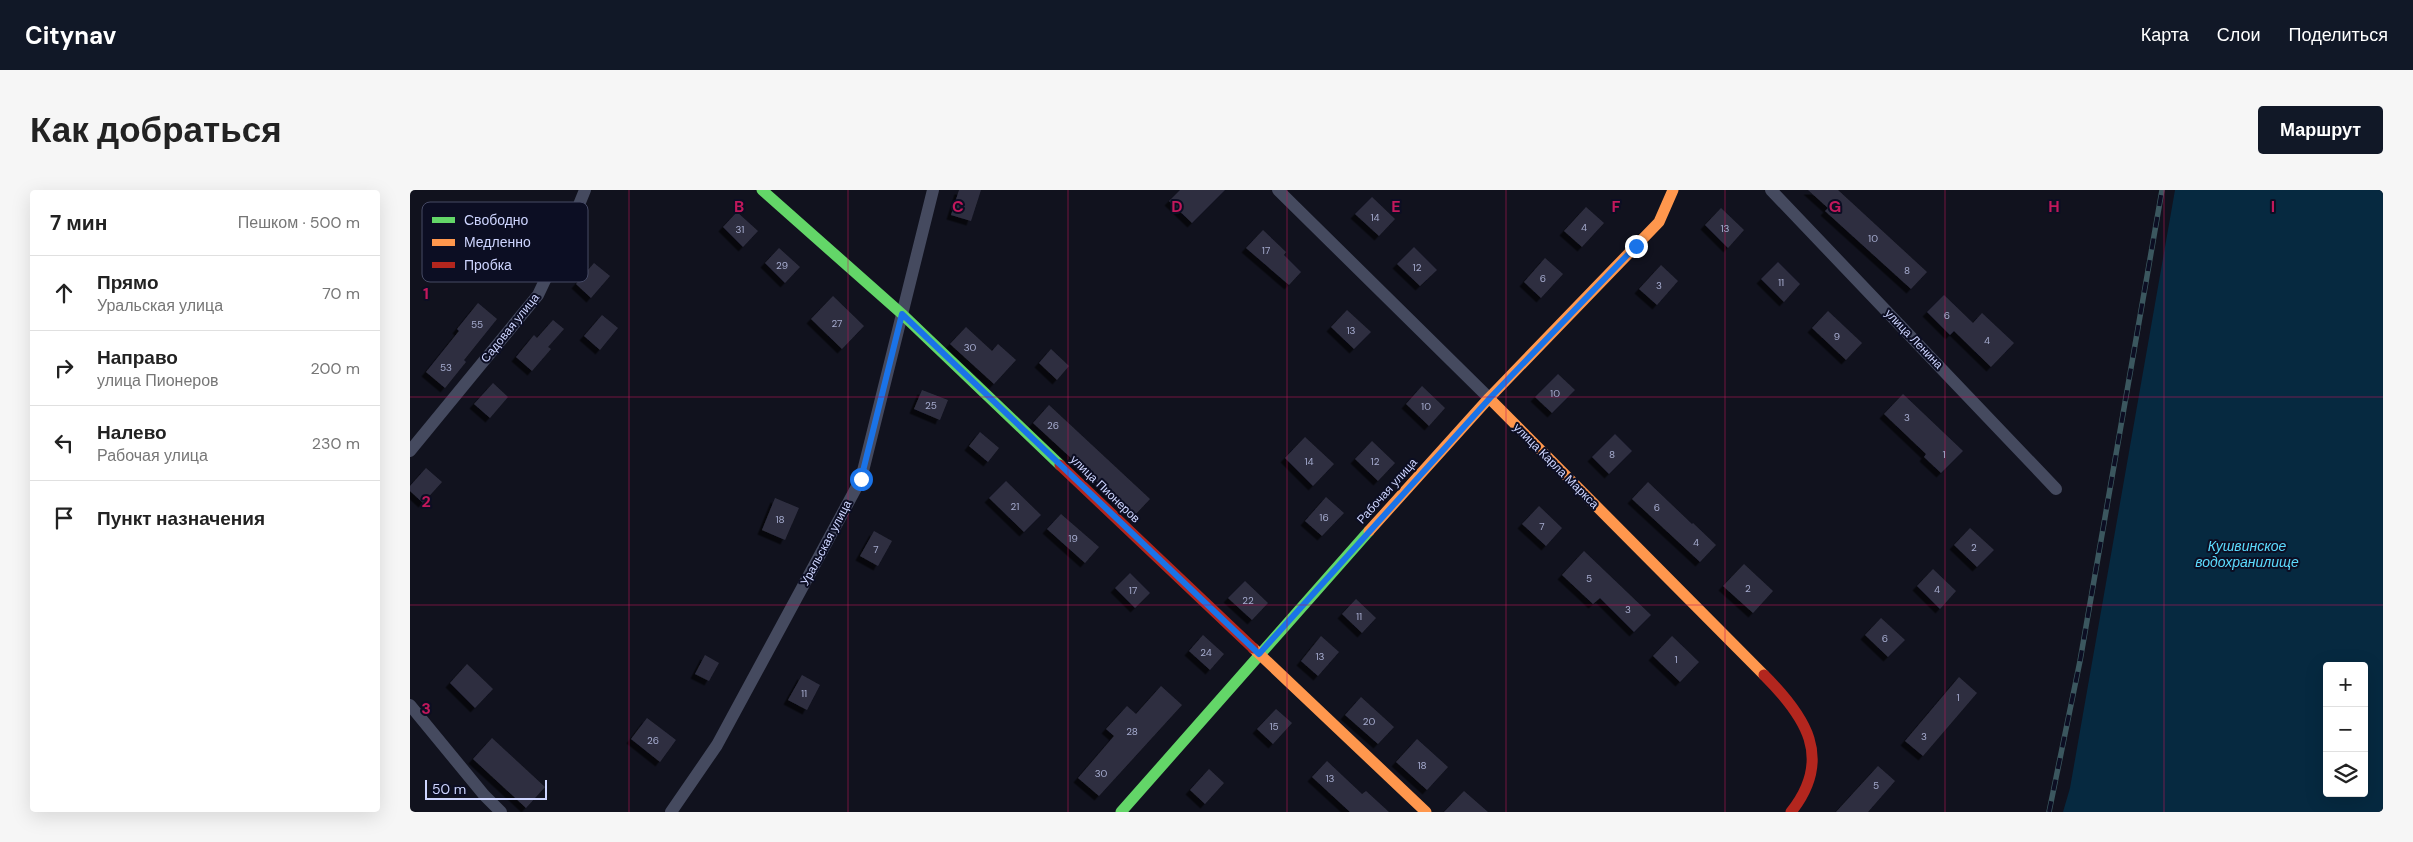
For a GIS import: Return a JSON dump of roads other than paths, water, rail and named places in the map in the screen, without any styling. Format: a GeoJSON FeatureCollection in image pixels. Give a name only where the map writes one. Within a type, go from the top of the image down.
{"type":"FeatureCollection","features":[{"type":"Feature","properties":{"kind":"street","name":"Садовая улица"},"geometry":{"type":"LineString","coordinates":[[580,202],[585,190]]}},
{"type":"Feature","properties":{"kind":"street","name":"улица Пионеров"},"geometry":{"type":"LineString","coordinates":[[762,190],[902,314],[1426,812]]}},
{"type":"Feature","properties":{"kind":"street","name":"Уральская улица"},"geometry":{"type":"LineString","coordinates":[[671,812],[717,746],[861,479],[933,190]]}},
{"type":"Feature","properties":{"kind":"street","name":"улица Карла Маркса"},"geometry":{"type":"LineString","coordinates":[[1278,190],[1490,398],[1767,678],[1800,716],[1809,735],[1812,756],[1811,778],[1800,803],[1791,812]]}},
{"type":"Feature","properties":{"kind":"street","name":"Рабочая улица"},"geometry":{"type":"LineString","coordinates":[[1121,812],[1259,654],[1490,398],[1659,222],[1673,190]]}},
{"type":"Feature","properties":{"kind":"street","name":"улица Ленина"},"geometry":{"type":"LineString","coordinates":[[1771,190],[2056,488]]}},
{"type":"Feature","properties":{"kind":"street","name":"Садовая улица"},"geometry":{"type":"LineString","coordinates":[[410,451],[538,295],[544,282]]}},
{"type":"Feature","properties":{"kind":"street"},"geometry":{"type":"LineString","coordinates":[[410,705],[484,795],[502,812]]}},
{"type":"Feature","properties":{"kind":"water","name":"Кушвинское водохранилище"},"geometry":{"type":"Polygon","coordinates":[[[2175,190],[2383,190],[2383,812],[2063,812],[2070,788],[2175,190]]]}},
{"type":"Feature","properties":{"kind":"railway"},"geometry":{"type":"LineString","coordinates":[[2049,812],[2080,661],[2162,190]]}}]}
